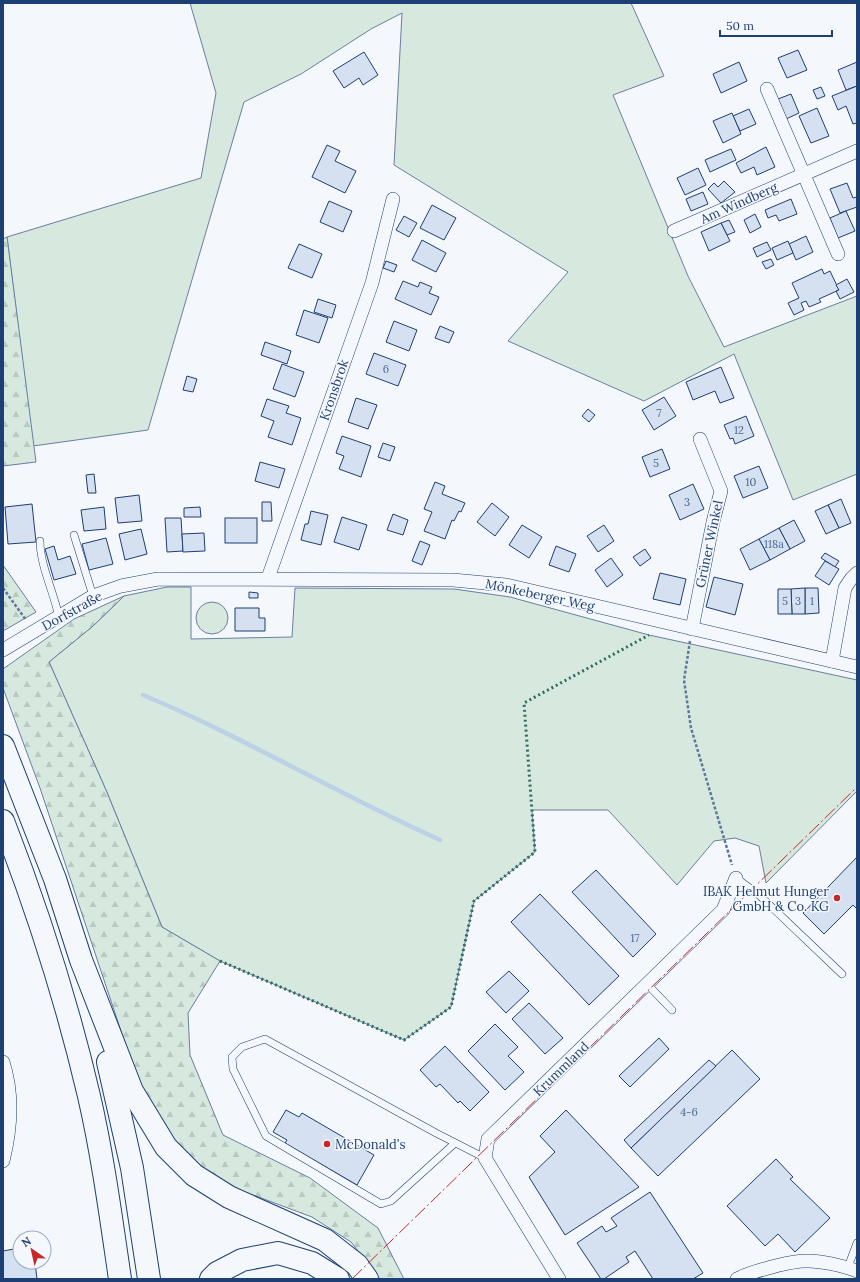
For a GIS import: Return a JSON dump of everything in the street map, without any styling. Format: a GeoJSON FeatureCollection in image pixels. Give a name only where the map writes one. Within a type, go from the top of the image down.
{"type":"FeatureCollection","features":[{"type":"Feature","properties":{"kind":"highway"},"geometry":{"type":"LineString","coordinates":[[3,746],[55,879],[81,960],[115,1090],[132,1168],[149,1279]]}},
{"type":"Feature","properties":{"kind":"highway"},"geometry":{"type":"LineString","coordinates":[[3,821],[32,896],[52,958],[89,1096],[105,1172],[120,1279]]}},
{"type":"Feature","properties":{"kind":"highway"},"geometry":{"type":"LineString","coordinates":[[81,960],[132,1091],[166,1147],[194,1175],[229,1196],[325,1240],[356,1265],[367,1279]]}},
{"type":"Feature","properties":{"kind":"highway"},"geometry":{"type":"LineString","coordinates":[[212,1279],[217,1273],[242,1260],[278,1254],[312,1263],[338,1279]]}},
{"type":"Feature","properties":{"kind":"street"},"geometry":{"type":"LineString","coordinates":[[767,89],[838,254]]}},
{"type":"Feature","properties":{"kind":"street","name":"Am Windberg"},"geometry":{"type":"LineString","coordinates":[[674,231],[857,151]]}},
{"type":"Feature","properties":{"kind":"street","name":"Kronsbrok"},"geometry":{"type":"LineString","coordinates":[[268,578],[372,283],[393,199]]}},
{"type":"Feature","properties":{"kind":"street","name":"Grüner Winkel"},"geometry":{"type":"LineString","coordinates":[[692,629],[713,522],[721,491],[700,439]]}},
{"type":"Feature","properties":{"kind":"street"},"geometry":{"type":"LineString","coordinates":[[832,661],[845,588],[857,573]]}},
{"type":"Feature","properties":{"kind":"street","name":"Mönkeberger Weg"},"geometry":{"type":"LineString","coordinates":[[217,578],[453,580],[506,585],[857,667]]}},
{"type":"Feature","properties":{"kind":"street","name":"Dorfstraße"},"geometry":{"type":"LineString","coordinates":[[3,650],[93,596],[122,586],[158,579],[217,578]]}},
{"type":"Feature","properties":{"kind":"street","name":"Krummland"},"geometry":{"type":"LineString","coordinates":[[485,1158],[488,1139],[724,910],[736,878]]}},
{"type":"Feature","properties":{"kind":"street"},"geometry":{"type":"LineString","coordinates":[[3,1062],[9,1081],[9,1139],[3,1161]]}},
{"type":"Feature","properties":{"kind":"street"},"geometry":{"type":"LineString","coordinates":[[485,1158],[559,1279]]}},
{"type":"Feature","properties":{"kind":"street"},"geometry":{"type":"LineString","coordinates":[[737,1279],[748,1273],[805,1260],[853,1269]]}},
{"type":"Feature","properties":{"kind":"lane"},"geometry":{"type":"LineString","coordinates":[[74,535],[93,596]]}},
{"type":"Feature","properties":{"kind":"lane"},"geometry":{"type":"LineString","coordinates":[[40,541],[40,551],[54,596],[58,618]]}},
{"type":"Feature","properties":{"kind":"lane"},"geometry":{"type":"LineString","coordinates":[[736,878],[758,894],[842,974]]}},
{"type":"Feature","properties":{"kind":"lane"},"geometry":{"type":"LineString","coordinates":[[648,985],[672,1010]]}},
{"type":"Feature","properties":{"kind":"lane"},"geometry":{"type":"LineString","coordinates":[[454,1143],[391,1201],[381,1204],[266,1136],[233,1069],[232,1057],[242,1047],[265,1039],[454,1143],[485,1158]]}},
{"type":"Feature","properties":{"kind":"lane"},"geometry":{"type":"LineString","coordinates":[[853,1269],[857,1243]]}},
{"type":"Feature","properties":{"kind":"path"},"geometry":{"type":"LineString","coordinates":[[3,588],[35,632]]}},
{"type":"Feature","properties":{"kind":"path"},"geometry":{"type":"LineString","coordinates":[[692,629],[684,680],[691,728],[736,878]]}},
{"type":"Feature","properties":{"kind":"green space"},"geometry":{"type":"Polygon","coordinates":[[[190,3],[631,3],[664,76],[613,95],[688,276],[724,347],[857,296],[857,474],[793,500],[734,354],[644,401],[508,341],[568,272],[394,165],[402,13],[371,29],[301,74],[244,102],[148,430],[33,446],[7,237],[201,178],[216,93],[190,3]]]}},
{"type":"Feature","properties":{"kind":"green space"},"geometry":{"type":"Polygon","coordinates":[[[7,237],[36,462],[3,466],[3,239],[7,237]]]}},
{"type":"Feature","properties":{"kind":"green space"},"geometry":{"type":"Polygon","coordinates":[[[3,565],[36,612],[3,631],[3,565]]]}},
{"type":"Feature","properties":{"kind":"green space"},"geometry":{"type":"Polygon","coordinates":[[[167,587],[191,587],[191,639],[292,637],[295,588],[454,589],[510,597],[649,635],[857,680],[857,791],[766,883],[759,846],[735,838],[714,841],[677,885],[608,810],[532,810],[535,852],[474,901],[451,1007],[404,1040],[220,961],[162,927],[106,790],[49,662],[93,626],[124,596],[167,587]]]}},
{"type":"Feature","properties":{"kind":"green space"},"geometry":{"type":"Polygon","coordinates":[[[124,596],[93,626],[49,662],[106,790],[162,927],[220,961],[188,1013],[190,1055],[223,1135],[310,1178],[378,1228],[404,1279],[380,1279],[351,1242],[312,1217],[229,1186],[199,1168],[165,1132],[140,1088],[40,788],[3,688],[3,669],[74,619],[124,596]]]}},
{"type":"Feature","properties":{"kind":"green space"},"geometry":{"type":"Polygon","coordinates":[[[209,602],[215,602],[224,606],[228,618],[224,630],[215,634],[209,634],[200,630],[196,621],[196,615],[200,606],[209,602]]]}},
{"type":"Feature","properties":{"kind":"building"},"geometry":{"type":"Polygon","coordinates":[[[798,50],[807,70],[787,78],[778,58],[798,50]]]}},
{"type":"Feature","properties":{"kind":"building"},"geometry":{"type":"Polygon","coordinates":[[[364,52],[378,75],[363,85],[359,78],[344,88],[333,71],[364,52]]]}},
{"type":"Feature","properties":{"kind":"building"},"geometry":{"type":"Polygon","coordinates":[[[739,62],[747,81],[721,93],[713,74],[739,62]]]}},
{"type":"Feature","properties":{"kind":"building"},"geometry":{"type":"Polygon","coordinates":[[[857,62],[857,86],[846,90],[838,70],[857,62]]]}},
{"type":"Feature","properties":{"kind":"building"},"geometry":{"type":"Polygon","coordinates":[[[857,86],[857,123],[853,124],[846,106],[838,110],[832,96],[857,86]]]}},
{"type":"Feature","properties":{"kind":"building"},"geometry":{"type":"Polygon","coordinates":[[[821,87],[825,96],[817,99],[813,90],[821,87]]]}},
{"type":"Feature","properties":{"kind":"building"},"geometry":{"type":"Polygon","coordinates":[[[791,94],[799,113],[786,119],[778,99],[791,94]]]}},
{"type":"Feature","properties":{"kind":"building"},"geometry":{"type":"Polygon","coordinates":[[[817,108],[829,136],[811,143],[799,116],[817,108]]]}},
{"type":"Feature","properties":{"kind":"building"},"geometry":{"type":"Polygon","coordinates":[[[749,109],[756,124],[740,131],[733,116],[749,109]]]}},
{"type":"Feature","properties":{"kind":"building"},"geometry":{"type":"Polygon","coordinates":[[[732,113],[741,134],[723,143],[713,121],[732,113]]]}},
{"type":"Feature","properties":{"kind":"building"},"geometry":{"type":"Polygon","coordinates":[[[327,145],[340,151],[335,161],[356,171],[345,193],[312,177],[327,145]]]}},
{"type":"Feature","properties":{"kind":"building"},"geometry":{"type":"Polygon","coordinates":[[[766,147],[775,167],[757,175],[754,167],[741,173],[736,163],[766,147]]]}},
{"type":"Feature","properties":{"kind":"building"},"geometry":{"type":"Polygon","coordinates":[[[731,149],[736,160],[710,172],[705,160],[731,149]]]}},
{"type":"Feature","properties":{"kind":"building"},"geometry":{"type":"Polygon","coordinates":[[[698,168],[706,185],[685,195],[677,178],[698,168]]]}},
{"type":"Feature","properties":{"kind":"building"},"geometry":{"type":"Polygon","coordinates":[[[724,181],[735,192],[721,203],[708,189],[714,183],[718,187],[724,181]]]}},
{"type":"Feature","properties":{"kind":"building"},"geometry":{"type":"Polygon","coordinates":[[[847,183],[853,198],[857,197],[857,207],[840,213],[830,189],[847,183]]]}},
{"type":"Feature","properties":{"kind":"building"},"geometry":{"type":"Polygon","coordinates":[[[703,192],[708,204],[691,211],[686,199],[703,192]]]}},
{"type":"Feature","properties":{"kind":"building"},"geometry":{"type":"Polygon","coordinates":[[[791,199],[797,214],[779,221],[776,215],[768,218],[765,210],[791,199]]]}},
{"type":"Feature","properties":{"kind":"building"},"geometry":{"type":"Polygon","coordinates":[[[329,201],[352,211],[343,232],[320,222],[329,201]]]}},
{"type":"Feature","properties":{"kind":"building"},"geometry":{"type":"Polygon","coordinates":[[[432,205],[456,218],[444,240],[420,228],[432,205]]]}},
{"type":"Feature","properties":{"kind":"building"},"geometry":{"type":"Polygon","coordinates":[[[846,211],[855,231],[838,238],[830,218],[846,211]]]}},
{"type":"Feature","properties":{"kind":"building"},"geometry":{"type":"Polygon","coordinates":[[[755,214],[761,227],[750,233],[744,220],[755,214]]]}},
{"type":"Feature","properties":{"kind":"building"},"geometry":{"type":"Polygon","coordinates":[[[404,216],[417,223],[409,237],[396,230],[404,216]]]}},
{"type":"Feature","properties":{"kind":"building"},"geometry":{"type":"Polygon","coordinates":[[[729,220],[735,232],[727,235],[721,223],[729,220]]]}},
{"type":"Feature","properties":{"kind":"building"},"geometry":{"type":"Polygon","coordinates":[[[721,223],[730,241],[709,251],[701,232],[721,223]]]}},
{"type":"Feature","properties":{"kind":"building"},"geometry":{"type":"Polygon","coordinates":[[[806,236],[813,252],[796,260],[789,244],[806,236]]]}},
{"type":"Feature","properties":{"kind":"building"},"geometry":{"type":"Polygon","coordinates":[[[422,240],[446,253],[436,272],[412,260],[422,240]]]}},
{"type":"Feature","properties":{"kind":"building"},"geometry":{"type":"Polygon","coordinates":[[[788,241],[793,253],[777,260],[772,248],[788,241]]]}},
{"type":"Feature","properties":{"kind":"building"},"geometry":{"type":"Polygon","coordinates":[[[767,242],[771,250],[757,257],[753,248],[767,242]]]}},
{"type":"Feature","properties":{"kind":"building"},"geometry":{"type":"Polygon","coordinates":[[[299,244],[322,254],[312,278],[288,268],[299,244]]]}},
{"type":"Feature","properties":{"kind":"building"},"geometry":{"type":"Polygon","coordinates":[[[771,259],[774,265],[766,269],[762,262],[771,259]]]}},
{"type":"Feature","properties":{"kind":"building"},"geometry":{"type":"Polygon","coordinates":[[[386,261],[397,265],[394,272],[383,268],[386,261]]]}},
{"type":"Feature","properties":{"kind":"building"},"geometry":{"type":"Polygon","coordinates":[[[822,269],[824,274],[830,271],[839,290],[819,299],[821,302],[809,307],[806,301],[801,303],[804,310],[794,315],[788,303],[799,298],[792,283],[822,269]]]}},
{"type":"Feature","properties":{"kind":"building"},"geometry":{"type":"Polygon","coordinates":[[[847,279],[854,292],[840,299],[836,291],[839,290],[836,285],[847,279]]]}},
{"type":"Feature","properties":{"kind":"building"},"geometry":{"type":"Polygon","coordinates":[[[403,281],[418,287],[420,282],[432,287],[429,293],[439,297],[431,315],[395,299],[403,281]]]}},
{"type":"Feature","properties":{"kind":"building"},"geometry":{"type":"Polygon","coordinates":[[[318,299],[336,305],[332,318],[314,312],[318,299]]]}},
{"type":"Feature","properties":{"kind":"building"},"geometry":{"type":"Polygon","coordinates":[[[304,310],[328,318],[319,343],[296,335],[304,310]]]}},
{"type":"Feature","properties":{"kind":"building"},"geometry":{"type":"Polygon","coordinates":[[[394,321],[417,330],[409,351],[386,342],[394,321]]]}},
{"type":"Feature","properties":{"kind":"building"},"geometry":{"type":"Polygon","coordinates":[[[440,326],[454,332],[449,343],[435,338],[440,326]]]}},
{"type":"Feature","properties":{"kind":"building"},"geometry":{"type":"Polygon","coordinates":[[[265,342],[291,351],[287,364],[261,355],[265,342]]]}},
{"type":"Feature","properties":{"kind":"building"},"geometry":{"type":"Polygon","coordinates":[[[374,353],[406,365],[398,386],[366,374],[374,353]]]}},
{"type":"Feature","properties":{"kind":"building"},"geometry":{"type":"Polygon","coordinates":[[[282,364],[304,372],[295,397],[273,389],[282,364]]]}},
{"type":"Feature","properties":{"kind":"building"},"geometry":{"type":"Polygon","coordinates":[[[721,367],[734,398],[720,403],[715,391],[693,400],[686,382],[721,367]]]}},
{"type":"Feature","properties":{"kind":"building"},"geometry":{"type":"Polygon","coordinates":[[[187,376],[197,379],[193,392],[183,390],[187,376]]]}},
{"type":"Feature","properties":{"kind":"building"},"geometry":{"type":"Polygon","coordinates":[[[664,397],[676,416],[654,430],[642,410],[664,397]]]}},
{"type":"Feature","properties":{"kind":"building"},"geometry":{"type":"Polygon","coordinates":[[[356,398],[377,405],[368,429],[348,422],[356,398]]]}},
{"type":"Feature","properties":{"kind":"building"},"geometry":{"type":"Polygon","coordinates":[[[267,399],[289,406],[286,413],[301,418],[292,445],[268,437],[274,421],[261,416],[267,399]]]}},
{"type":"Feature","properties":{"kind":"building"},"geometry":{"type":"Polygon","coordinates":[[[588,409],[595,415],[589,422],[582,416],[588,409]]]}},
{"type":"Feature","properties":{"kind":"building"},"geometry":{"type":"Polygon","coordinates":[[[746,416],[754,436],[735,444],[733,438],[730,439],[724,425],[746,416]]]}},
{"type":"Feature","properties":{"kind":"building"},"geometry":{"type":"Polygon","coordinates":[[[342,436],[371,446],[361,477],[339,469],[344,456],[336,453],[342,436]]]}},
{"type":"Feature","properties":{"kind":"building"},"geometry":{"type":"Polygon","coordinates":[[[383,443],[395,447],[390,461],[378,457],[383,443]]]}},
{"type":"Feature","properties":{"kind":"building"},"geometry":{"type":"Polygon","coordinates":[[[662,449],[670,469],[650,477],[642,457],[662,449]]]}},
{"type":"Feature","properties":{"kind":"building"},"geometry":{"type":"Polygon","coordinates":[[[260,462],[285,469],[279,488],[255,481],[260,462]]]}},
{"type":"Feature","properties":{"kind":"building"},"geometry":{"type":"Polygon","coordinates":[[[759,466],[768,488],[743,498],[734,476],[759,466]]]}},
{"type":"Feature","properties":{"kind":"building"},"geometry":{"type":"Polygon","coordinates":[[[94,474],[96,493],[88,493],[86,475],[94,474]]]}},
{"type":"Feature","properties":{"kind":"building"},"geometry":{"type":"Polygon","coordinates":[[[435,482],[445,486],[442,494],[465,503],[461,512],[459,511],[454,521],[452,520],[445,539],[424,531],[432,512],[424,509],[435,482]]]}},
{"type":"Feature","properties":{"kind":"building"},"geometry":{"type":"Polygon","coordinates":[[[693,484],[704,509],[680,520],[669,495],[693,484]]]}},
{"type":"Feature","properties":{"kind":"building"},"geometry":{"type":"Polygon","coordinates":[[[139,495],[142,521],[118,523],[115,498],[139,495]]]}},
{"type":"Feature","properties":{"kind":"building"},"geometry":{"type":"Polygon","coordinates":[[[841,499],[851,523],[839,528],[828,505],[841,499]]]}},
{"type":"Feature","properties":{"kind":"building"},"geometry":{"type":"Polygon","coordinates":[[[262,502],[271,502],[272,521],[262,521],[262,502]]]}},
{"type":"Feature","properties":{"kind":"building"},"geometry":{"type":"Polygon","coordinates":[[[492,503],[509,517],[495,536],[477,522],[492,503]]]}},
{"type":"Feature","properties":{"kind":"building"},"geometry":{"type":"Polygon","coordinates":[[[32,504],[36,542],[8,544],[5,507],[32,504]]]}},
{"type":"Feature","properties":{"kind":"building"},"geometry":{"type":"Polygon","coordinates":[[[828,505],[839,528],[826,534],[815,511],[828,505]]]}},
{"type":"Feature","properties":{"kind":"building"},"geometry":{"type":"Polygon","coordinates":[[[104,507],[106,529],[84,531],[81,510],[104,507]]]}},
{"type":"Feature","properties":{"kind":"building"},"geometry":{"type":"Polygon","coordinates":[[[200,507],[201,517],[184,517],[184,508],[200,507]]]}},
{"type":"Feature","properties":{"kind":"building"},"geometry":{"type":"Polygon","coordinates":[[[311,511],[328,515],[321,545],[301,540],[305,524],[308,524],[311,511]]]}},
{"type":"Feature","properties":{"kind":"building"},"geometry":{"type":"Polygon","coordinates":[[[393,514],[408,520],[403,535],[387,530],[393,514]]]}},
{"type":"Feature","properties":{"kind":"building"},"geometry":{"type":"Polygon","coordinates":[[[342,517],[367,525],[359,550],[334,542],[342,517]]]}},
{"type":"Feature","properties":{"kind":"building"},"geometry":{"type":"Polygon","coordinates":[[[165,518],[181,518],[183,551],[167,552],[165,518]]]}},
{"type":"Feature","properties":{"kind":"building"},"geometry":{"type":"Polygon","coordinates":[[[225,518],[257,518],[257,543],[225,543],[225,518]]]}},
{"type":"Feature","properties":{"kind":"building"},"geometry":{"type":"Polygon","coordinates":[[[794,520],[805,541],[790,549],[779,528],[794,520]]]}},
{"type":"Feature","properties":{"kind":"building"},"geometry":{"type":"Polygon","coordinates":[[[522,525],[542,537],[529,558],[509,545],[522,525]]]}},
{"type":"Feature","properties":{"kind":"building"},"geometry":{"type":"Polygon","coordinates":[[[604,525],[614,541],[598,552],[587,536],[604,525]]]}},
{"type":"Feature","properties":{"kind":"building"},"geometry":{"type":"Polygon","coordinates":[[[779,528],[790,549],[770,560],[759,539],[779,528]]]}},
{"type":"Feature","properties":{"kind":"building"},"geometry":{"type":"Polygon","coordinates":[[[141,529],[147,554],[125,560],[119,534],[141,529]]]}},
{"type":"Feature","properties":{"kind":"building"},"geometry":{"type":"Polygon","coordinates":[[[204,533],[205,551],[183,552],[182,534],[204,533]]]}},
{"type":"Feature","properties":{"kind":"building"},"geometry":{"type":"Polygon","coordinates":[[[106,538],[113,564],[89,570],[82,544],[106,538]]]}},
{"type":"Feature","properties":{"kind":"building"},"geometry":{"type":"Polygon","coordinates":[[[759,539],[770,560],[750,570],[740,549],[759,539]]]}},
{"type":"Feature","properties":{"kind":"building"},"geometry":{"type":"Polygon","coordinates":[[[420,541],[430,545],[422,565],[412,561],[420,541]]]}},
{"type":"Feature","properties":{"kind":"building"},"geometry":{"type":"Polygon","coordinates":[[[54,546],[58,560],[70,556],[76,574],[54,580],[45,549],[54,546]]]}},
{"type":"Feature","properties":{"kind":"building"},"geometry":{"type":"Polygon","coordinates":[[[556,546],[576,554],[569,572],[549,565],[556,546]]]}},
{"type":"Feature","properties":{"kind":"building"},"geometry":{"type":"Polygon","coordinates":[[[645,549],[651,558],[640,566],[633,557],[645,549]]]}},
{"type":"Feature","properties":{"kind":"building"},"geometry":{"type":"Polygon","coordinates":[[[825,553],[839,561],[835,567],[821,558],[825,553]]]}},
{"type":"Feature","properties":{"kind":"building"},"geometry":{"type":"Polygon","coordinates":[[[611,558],[623,575],[607,587],[595,570],[611,558]]]}},
{"type":"Feature","properties":{"kind":"building"},"geometry":{"type":"Polygon","coordinates":[[[825,561],[839,569],[829,585],[815,576],[825,561]]]}},
{"type":"Feature","properties":{"kind":"building"},"geometry":{"type":"Polygon","coordinates":[[[660,573],[686,579],[680,605],[653,599],[660,573]]]}},
{"type":"Feature","properties":{"kind":"building"},"geometry":{"type":"Polygon","coordinates":[[[714,577],[743,584],[735,615],[706,607],[714,577]]]}},
{"type":"Feature","properties":{"kind":"building"},"geometry":{"type":"Polygon","coordinates":[[[805,588],[818,588],[819,613],[805,614],[805,588]]]}},
{"type":"Feature","properties":{"kind":"building"},"geometry":{"type":"Polygon","coordinates":[[[805,588],[805,614],[792,614],[791,589],[805,588]]]}},
{"type":"Feature","properties":{"kind":"building"},"geometry":{"type":"Polygon","coordinates":[[[778,589],[791,589],[792,614],[778,614],[778,589]]]}},
{"type":"Feature","properties":{"kind":"building"},"geometry":{"type":"Polygon","coordinates":[[[249,592],[258,593],[258,598],[249,598],[249,592]]]}},
{"type":"Feature","properties":{"kind":"building"},"geometry":{"type":"Polygon","coordinates":[[[235,608],[259,608],[259,618],[265,618],[265,631],[235,631],[235,608]]]}},
{"type":"Feature","properties":{"kind":"building","name":"IBAK Helmut Hunger GmbH & Co. KG"},"geometry":{"type":"Polygon","coordinates":[[[857,857],[857,909],[853,905],[824,934],[803,913],[857,857]]]}},
{"type":"Feature","properties":{"kind":"building"},"geometry":{"type":"Polygon","coordinates":[[[596,870],[656,934],[633,957],[572,892],[596,870]]]}},
{"type":"Feature","properties":{"kind":"building"},"geometry":{"type":"Polygon","coordinates":[[[540,894],[619,976],[589,1005],[511,922],[540,894]]]}},
{"type":"Feature","properties":{"kind":"building"},"geometry":{"type":"Polygon","coordinates":[[[509,971],[529,991],[506,1013],[486,992],[509,971]]]}},
{"type":"Feature","properties":{"kind":"building"},"geometry":{"type":"Polygon","coordinates":[[[529,1003],[563,1038],[545,1054],[512,1019],[529,1003]]]}},
{"type":"Feature","properties":{"kind":"building"},"geometry":{"type":"Polygon","coordinates":[[[495,1024],[518,1047],[508,1056],[524,1072],[505,1090],[468,1051],[495,1024]]]}},
{"type":"Feature","properties":{"kind":"building"},"geometry":{"type":"Polygon","coordinates":[[[659,1038],[669,1049],[630,1087],[619,1076],[659,1038]]]}},
{"type":"Feature","properties":{"kind":"building"},"geometry":{"type":"Polygon","coordinates":[[[445,1046],[489,1092],[470,1111],[460,1101],[458,1103],[440,1084],[436,1087],[420,1070],[445,1046]]]}},
{"type":"Feature","properties":{"kind":"building"},"geometry":{"type":"Polygon","coordinates":[[[732,1050],[760,1079],[658,1176],[631,1148],[732,1050]]]}},
{"type":"Feature","properties":{"kind":"building"},"geometry":{"type":"Polygon","coordinates":[[[709,1060],[716,1066],[631,1148],[624,1140],[709,1060]]]}},
{"type":"Feature","properties":{"kind":"building"},"geometry":{"type":"Polygon","coordinates":[[[286,1110],[299,1117],[302,1113],[374,1155],[357,1185],[285,1143],[287,1140],[273,1132],[286,1110]]]}},
{"type":"Feature","properties":{"kind":"building"},"geometry":{"type":"Polygon","coordinates":[[[566,1110],[639,1187],[565,1235],[529,1177],[555,1152],[540,1136],[566,1110]]]}},
{"type":"Feature","properties":{"kind":"building"},"geometry":{"type":"Polygon","coordinates":[[[776,1159],[793,1177],[790,1179],[830,1218],[795,1252],[778,1234],[765,1246],[727,1206],[776,1159]]]}},
{"type":"Feature","properties":{"kind":"building"},"geometry":{"type":"Polygon","coordinates":[[[650,1192],[703,1273],[693,1279],[653,1279],[635,1251],[626,1257],[629,1262],[604,1279],[601,1279],[577,1243],[602,1226],[606,1232],[617,1226],[611,1218],[650,1192]]]}},
{"type":"Feature","properties":{"kind":"building"},"geometry":{"type":"Polygon","coordinates":[[[12,1249],[12,1270],[36,1270],[37,1279],[3,1279],[3,1251],[12,1249]]]}},
{"type":"Feature","properties":{"kind":"waterway"},"geometry":{"type":"LineString","coordinates":[[143,695],[181,711],[255,747],[402,823],[440,840]]}},
{"type":"Feature","properties":{"kind":"hedge"},"geometry":{"type":"LineString","coordinates":[[220,961],[404,1040],[451,1007],[474,901],[535,852],[524,703],[649,635]]}},
{"type":"Feature","properties":{"kind":"power"},"geometry":{"type":"LineString","coordinates":[[352,1279],[857,787]]}},
{"type":"Feature","properties":{"kind":"place","name":"IBAK Helmut Hunger GmbH & Co. KG"},"geometry":{"type":"Point","coordinates":[837,898]}},
{"type":"Feature","properties":{"kind":"place","name":"McDonald's"},"geometry":{"type":"Point","coordinates":[327,1144]}}]}
